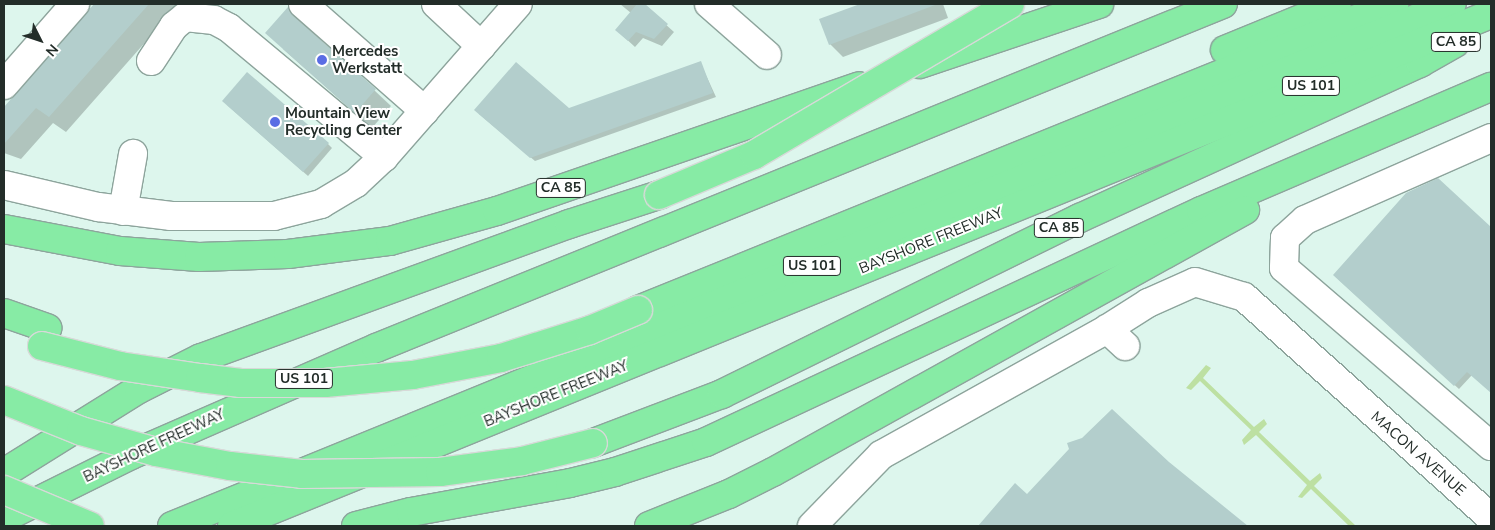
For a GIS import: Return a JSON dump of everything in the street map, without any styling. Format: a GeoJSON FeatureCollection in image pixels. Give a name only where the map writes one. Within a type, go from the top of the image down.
{"type":"FeatureCollection","features":[{"type":"Feature","properties":{"kind":"highway"},"geometry":{"type":"LineString","coordinates":[[4,473],[139,389],[201,358],[568,224],[659,196],[754,155],[1010,4]]}},
{"type":"Feature","properties":{"kind":"highway"},"geometry":{"type":"LineString","coordinates":[[951,54],[1079,4]]}},
{"type":"Feature","properties":{"kind":"highway","name":"CA 85"},"geometry":{"type":"LineString","coordinates":[[4,229],[120,251],[200,257],[288,254],[390,241],[497,211],[1099,4]]}},
{"type":"Feature","properties":{"kind":"highway","name":"BAYSHORE FREEWAY"},"geometry":{"type":"LineString","coordinates":[[4,518],[132,455],[376,348],[1223,4]]}},
{"type":"Feature","properties":{"kind":"highway"},"geometry":{"type":"LineString","coordinates":[[4,313],[44,337],[120,366],[241,383],[325,383],[413,375],[502,358],[590,330],[635,303],[1337,4]]}},
{"type":"Feature","properties":{"kind":"highway"},"geometry":{"type":"LineString","coordinates":[[635,303],[1394,4]]}},
{"type":"Feature","properties":{"kind":"highway","name":"US 101"},"geometry":{"type":"LineString","coordinates":[[172,526],[1452,4]]}},
{"type":"Feature","properties":{"kind":"highway","name":"BAYSHORE FREEWAY"},"geometry":{"type":"LineString","coordinates":[[232,526],[1491,14]]}},
{"type":"Feature","properties":{"kind":"highway","name":"CA 85"},"geometry":{"type":"LineString","coordinates":[[4,400],[81,431],[156,452],[230,466],[302,474],[382,475],[448,472],[522,461],[593,443],[677,414],[767,373],[1145,186],[1420,63],[1491,21]]}},
{"type":"Feature","properties":{"kind":"highway"},"geometry":{"type":"LineString","coordinates":[[356,526],[420,510],[570,484],[615,472],[706,442],[1201,211],[1491,87]]}},
{"type":"Feature","properties":{"kind":"highway"},"geometry":{"type":"LineString","coordinates":[[649,526],[729,494],[773,472],[1143,265],[1408,123]]}},
{"type":"Feature","properties":{"kind":"highway"},"geometry":{"type":"LineString","coordinates":[[4,332],[44,337]]}},
{"type":"Feature","properties":{"kind":"highway"},"geometry":{"type":"LineString","coordinates":[[4,490],[90,526]]}},
{"type":"Feature","properties":{"kind":"street"},"geometry":{"type":"LineString","coordinates":[[4,85],[75,4]]}},
{"type":"Feature","properties":{"kind":"street"},"geometry":{"type":"LineString","coordinates":[[304,4],[424,111]]}},
{"type":"Feature","properties":{"kind":"street"},"geometry":{"type":"LineString","coordinates":[[436,4],[481,46]]}},
{"type":"Feature","properties":{"kind":"street"},"geometry":{"type":"LineString","coordinates":[[4,185],[123,210],[208,217],[274,216],[298,212],[339,195],[386,156],[518,4]]}},
{"type":"Feature","properties":{"kind":"street"},"geometry":{"type":"LineString","coordinates":[[709,4],[767,55]]}},
{"type":"Feature","properties":{"kind":"street"},"geometry":{"type":"LineString","coordinates":[[151,61],[174,26],[185,17],[214,20],[229,28],[386,156]]}},
{"type":"Feature","properties":{"kind":"street"},"geometry":{"type":"LineString","coordinates":[[1491,138],[1305,220],[1285,238],[1284,268],[1491,446]]}},
{"type":"Feature","properties":{"kind":"street"},"geometry":{"type":"LineString","coordinates":[[123,210],[133,154]]}},
{"type":"Feature","properties":{"kind":"street","name":"MACON AVENUE"},"geometry":{"type":"LineString","coordinates":[[812,526],[880,455],[1116,338],[1148,303],[1196,282],[1244,297],[1346,390],[1487,504]]}},
{"type":"Feature","properties":{"kind":"green space"},"geometry":{"type":"Polygon","coordinates":[[[1206,365],[1211,368],[1203,378],[1254,427],[1264,419],[1267,424],[1259,432],[1310,481],[1320,473],[1322,478],[1314,486],[1356,526],[1349,526],[1311,489],[1302,498],[1298,497],[1307,485],[1256,435],[1244,445],[1242,440],[1251,430],[1200,381],[1191,390],[1186,388],[1206,365]]]}},
{"type":"Feature","properties":{"kind":"building"},"geometry":{"type":"Polygon","coordinates":[[[94,4],[149,4],[49,117],[36,108],[4,144],[4,107],[94,4]]]}},
{"type":"Feature","properties":{"kind":"building"},"geometry":{"type":"Polygon","coordinates":[[[637,4],[645,4],[668,24],[654,39],[636,32],[628,41],[615,30],[637,4]]]}},
{"type":"Feature","properties":{"kind":"building"},"geometry":{"type":"Polygon","coordinates":[[[860,4],[935,5],[829,45],[819,19],[860,4]]]}},
{"type":"Feature","properties":{"kind":"building","name":"Mercedes Werkstatt"},"geometry":{"type":"Polygon","coordinates":[[[288,7],[293,16],[376,89],[355,113],[265,33],[288,7]]]}},
{"type":"Feature","properties":{"kind":"building"},"geometry":{"type":"Polygon","coordinates":[[[701,61],[713,93],[530,158],[474,110],[516,62],[569,108],[701,61]]]}},
{"type":"Feature","properties":{"kind":"building","name":"Mountain View Recycling Center"},"geometry":{"type":"Polygon","coordinates":[[[247,72],[329,143],[303,172],[222,101],[247,72]]]}},
{"type":"Feature","properties":{"kind":"building"},"geometry":{"type":"Polygon","coordinates":[[[1438,178],[1491,227],[1491,393],[1467,372],[1454,386],[1333,275],[1406,193],[1438,178]]]}},
{"type":"Feature","properties":{"kind":"building"},"geometry":{"type":"Polygon","coordinates":[[[1112,409],[1169,462],[1248,526],[978,526],[1015,483],[1027,494],[1069,449],[1067,443],[1082,438],[1112,409]]]}},
{"type":"Feature","properties":{"kind":"place","name":"Mercedes Werkstatt"},"geometry":{"type":"Point","coordinates":[322,60]}},
{"type":"Feature","properties":{"kind":"place","name":"Mountain View Recycling Center"},"geometry":{"type":"Point","coordinates":[275,122]}}]}
